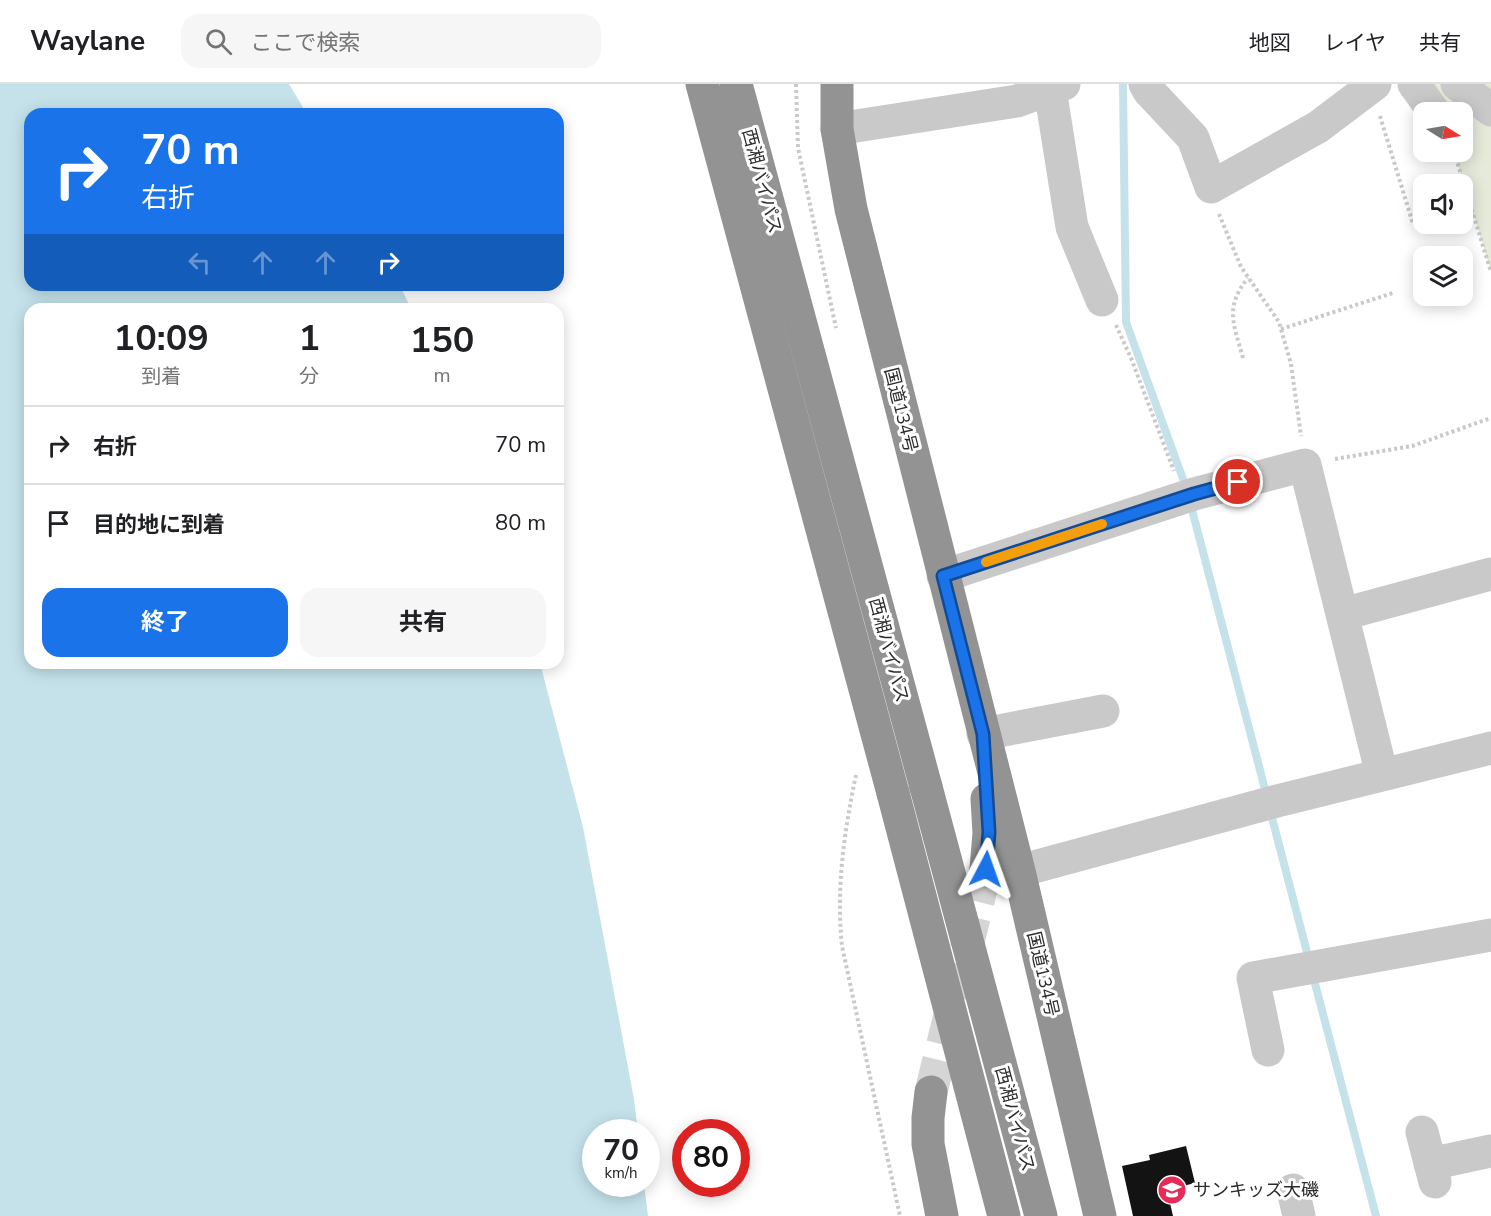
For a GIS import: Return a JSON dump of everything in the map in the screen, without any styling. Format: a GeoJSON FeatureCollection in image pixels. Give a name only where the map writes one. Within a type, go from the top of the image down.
{"type":"FeatureCollection","features":[{"type":"Feature","properties":{"kind":"highway","name":"西湘バイパス"},"geometry":{"type":"LineString","coordinates":[[702,84],[1004,1216]]}},
{"type":"Feature","properties":{"kind":"highway","name":"西湘バイパス"},"geometry":{"type":"LineString","coordinates":[[736,84],[1041,1216]]}},
{"type":"Feature","properties":{"kind":"highway","name":"国道134号"},"geometry":{"type":"LineString","coordinates":[[837,84],[837,129],[851,209],[1019,871],[1100,1216]]}},
{"type":"Feature","properties":{"kind":"highway","name":"国道134号"},"geometry":{"type":"LineString","coordinates":[[983,734],[989,832],[986,869]]}},
{"type":"Feature","properties":{"kind":"highway"},"geometry":{"type":"LineString","coordinates":[[931,1092],[927,1118],[928,1144],[942,1216]]}},
{"type":"Feature","properties":{"kind":"street"},"geometry":{"type":"LineString","coordinates":[[1145,84],[1193,138],[1211,187],[1318,127],[1373,85]]}},
{"type":"Feature","properties":{"kind":"street"},"geometry":{"type":"LineString","coordinates":[[1414,84],[1427,102]]}},
{"type":"Feature","properties":{"kind":"street"},"geometry":{"type":"LineString","coordinates":[[1457,84],[1491,110]]}},
{"type":"Feature","properties":{"kind":"street"},"geometry":{"type":"LineString","coordinates":[[837,129],[1017,101],[1057,86],[1072,227],[1102,300]]}},
{"type":"Feature","properties":{"kind":"street"},"geometry":{"type":"LineString","coordinates":[[943,576],[1188,496],[1305,465],[1382,775]]}},
{"type":"Feature","properties":{"kind":"street"},"geometry":{"type":"LineString","coordinates":[[1342,614],[1491,574]]}},
{"type":"Feature","properties":{"kind":"street"},"geometry":{"type":"LineString","coordinates":[[983,734],[1103,711]]}},
{"type":"Feature","properties":{"kind":"street"},"geometry":{"type":"LineString","coordinates":[[1019,871],[1491,748]]}},
{"type":"Feature","properties":{"kind":"street"},"geometry":{"type":"LineString","coordinates":[[1268,1050],[1253,978],[1491,935]]}},
{"type":"Feature","properties":{"kind":"street"},"geometry":{"type":"LineString","coordinates":[[1422,1132],[1432,1173],[1491,1151]]}},
{"type":"Feature","properties":{"kind":"path"},"geometry":{"type":"LineString","coordinates":[[796,84],[797,138],[803,178]]}},
{"type":"Feature","properties":{"kind":"path"},"geometry":{"type":"LineString","coordinates":[[1373,85],[1413,224]]}},
{"type":"Feature","properties":{"kind":"path"},"geometry":{"type":"LineString","coordinates":[[1457,162],[1491,272]]}},
{"type":"Feature","properties":{"kind":"path"},"geometry":{"type":"LineString","coordinates":[[1211,187],[1217,209],[1241,267],[1279,322],[1291,364],[1305,465],[1412,446],[1491,418]]}},
{"type":"Feature","properties":{"kind":"path"},"geometry":{"type":"LineString","coordinates":[[1243,358],[1232,319],[1233,303],[1248,278]]}},
{"type":"Feature","properties":{"kind":"path"},"geometry":{"type":"LineString","coordinates":[[1281,329],[1393,293]]}},
{"type":"Feature","properties":{"kind":"path"},"geometry":{"type":"LineString","coordinates":[[1102,300],[1120,330],[1188,496]]}},
{"type":"Feature","properties":{"kind":"path"},"geometry":{"type":"LineString","coordinates":[[877,1105],[900,1216]]}},
{"type":"Feature","properties":{"kind":"green space"},"geometry":{"type":"Polygon","coordinates":[[[1414,84],[1491,84],[1491,272],[1473,214],[1473,174],[1461,174],[1457,162],[1473,162],[1473,102],[1427,102],[1414,84]]]}},
{"type":"Feature","properties":{"kind":"water"},"geometry":{"type":"Polygon","coordinates":[[[0,84],[289,84],[303,108],[24,108],[24,291],[403,291],[408,303],[24,303],[24,669],[542,669],[583,827],[636,1119],[582,1119],[582,1197],[646,1197],[648,1216],[0,1216],[0,84]]]}},
{"type":"Feature","properties":{"kind":"building"},"geometry":{"type":"Polygon","coordinates":[[[1186,1146],[1195,1183],[1167,1190],[1173,1216],[1133,1216],[1122,1166],[1150,1160],[1149,1155],[1186,1146]]]}},
{"type":"Feature","properties":{"kind":"waterway"},"geometry":{"type":"LineString","coordinates":[[1123,84],[1126,322],[1187,490]]}},
{"type":"Feature","properties":{"kind":"waterway"},"geometry":{"type":"LineString","coordinates":[[1190,502],[1267,797]]}},
{"type":"Feature","properties":{"kind":"waterway"},"geometry":{"type":"LineString","coordinates":[[1270,810],[1309,960]]}},
{"type":"Feature","properties":{"kind":"waterway"},"geometry":{"type":"LineString","coordinates":[[1312,972],[1376,1216]]}},
{"type":"Feature","properties":{"kind":"tunnel"},"geometry":{"type":"LineString","coordinates":[[931,1092],[986,869]]}},
{"type":"Feature","properties":{"kind":"slow traffic"},"geometry":{"type":"LineString","coordinates":[[986,562],[1102,524]]}},
{"type":"Feature","properties":{"kind":"place","name":"サンキッズ大磯"},"geometry":{"type":"Point","coordinates":[1172,1190]}},
{"type":"Feature","properties":{"kind":"route"},"geometry":{"type":"LineString","coordinates":[[986,869],[989,832],[983,734],[943,576],[1194,494],[1238,482]]}}]}
